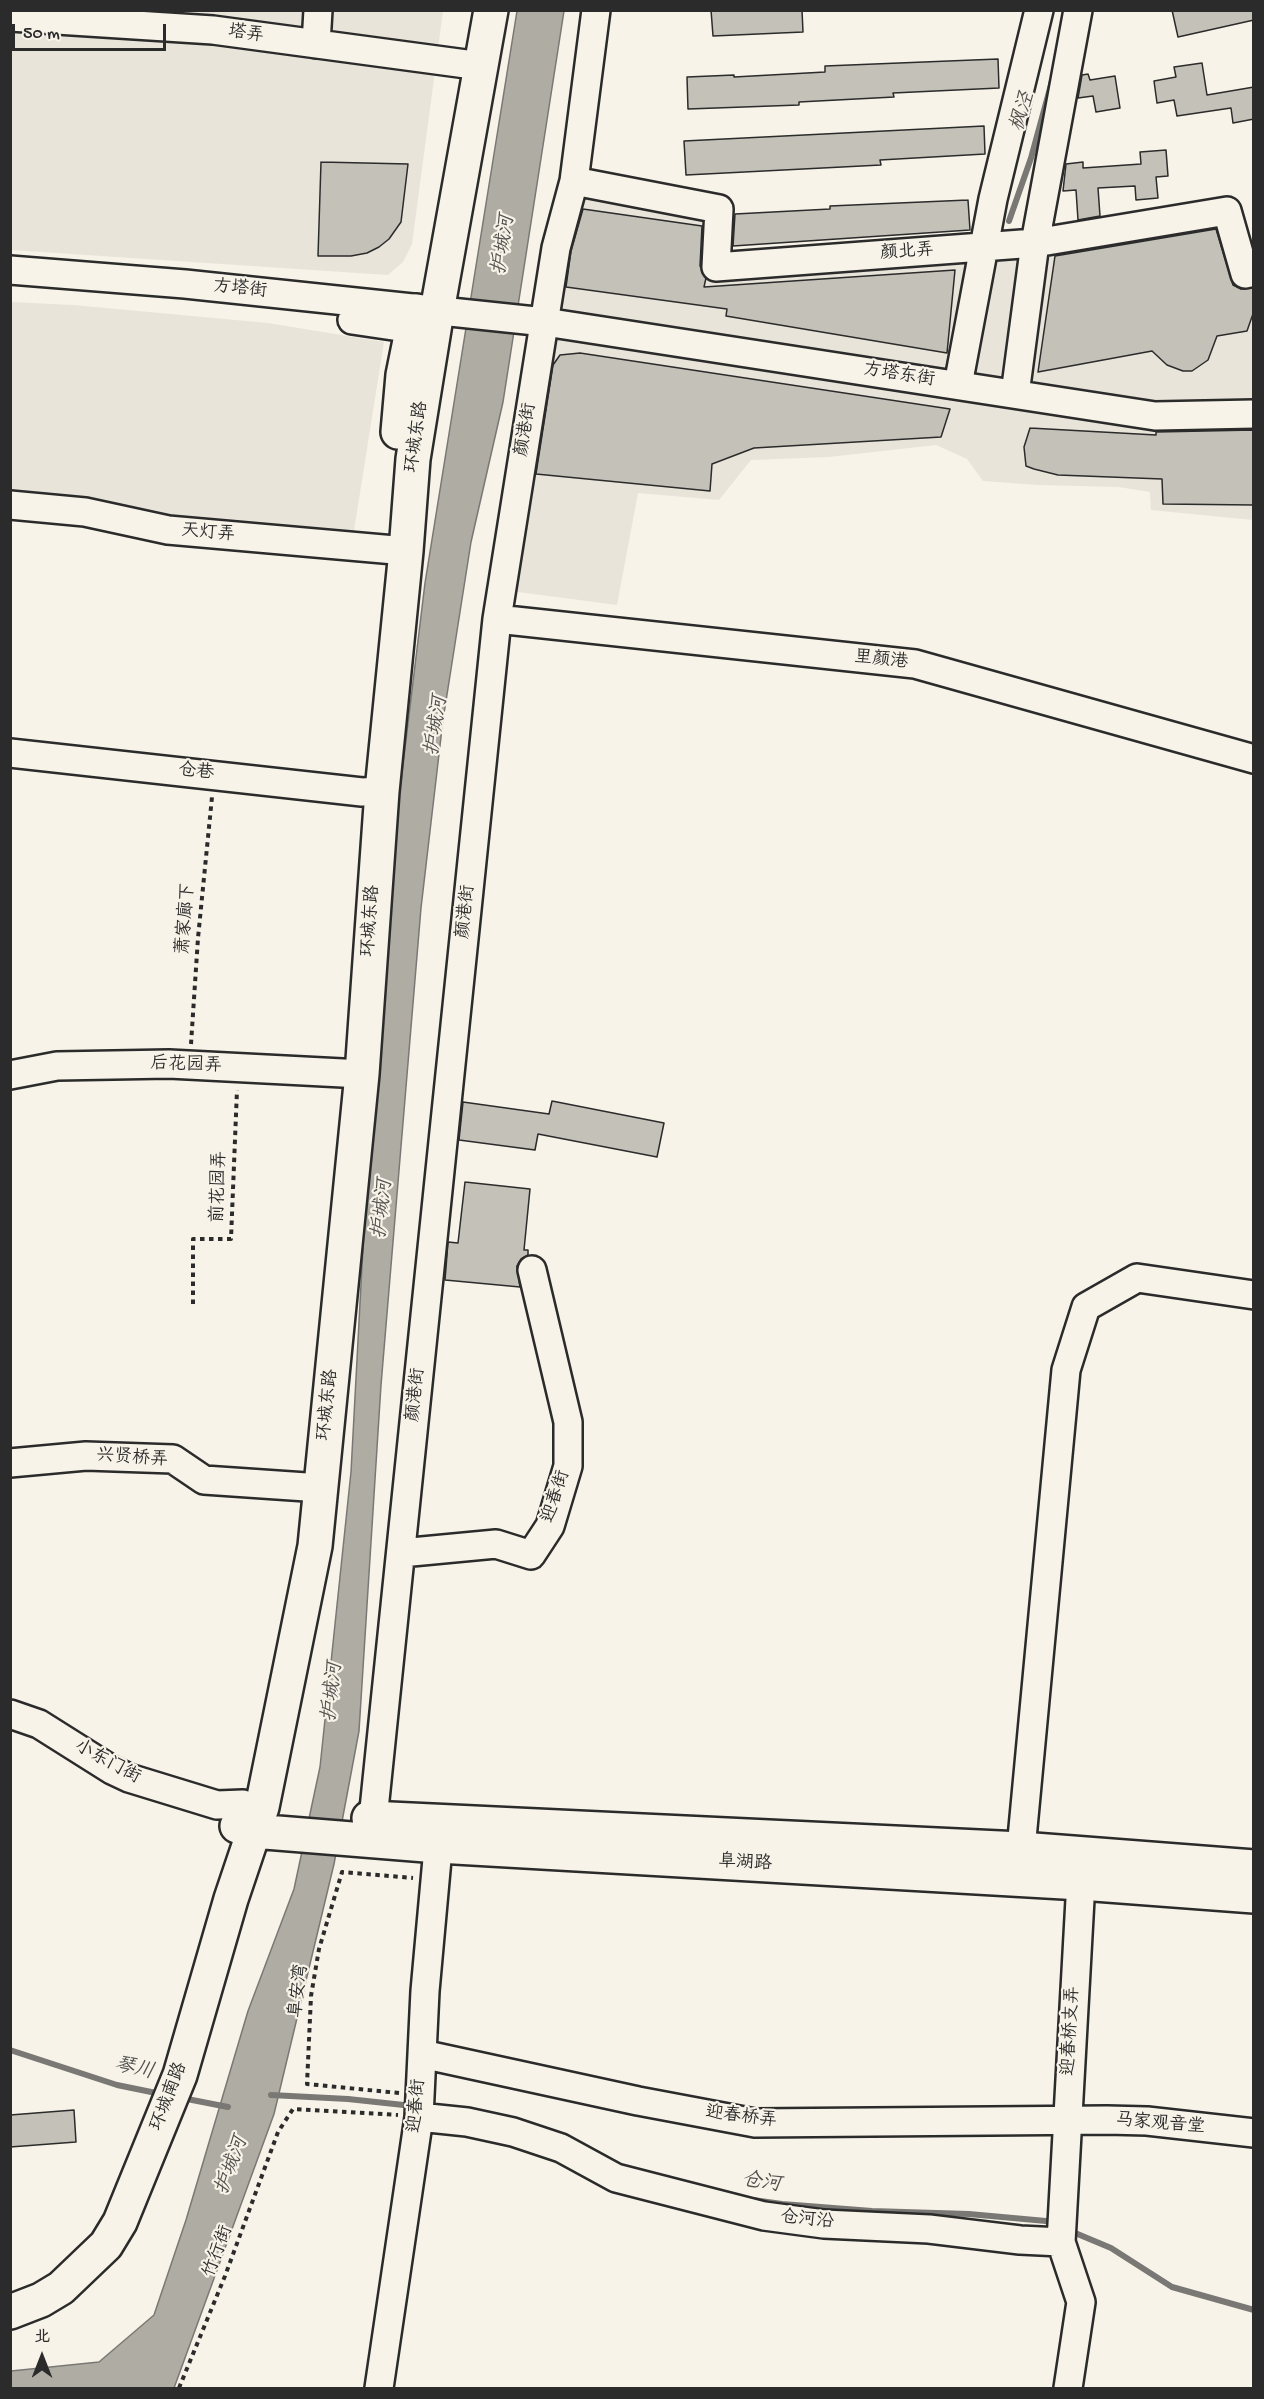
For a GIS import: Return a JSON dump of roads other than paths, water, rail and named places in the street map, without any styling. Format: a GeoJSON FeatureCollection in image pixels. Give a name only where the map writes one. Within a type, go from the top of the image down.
{"type":"FeatureCollection","features":[{"type":"Feature","properties":{"kind":"main road","name":"环城东路"},"geometry":{"type":"LineString","coordinates":[[468,10],[471,65]]}},
{"type":"Feature","properties":{"kind":"main road","name":"环城东路"},"geometry":{"type":"LineString","coordinates":[[256,1817],[315,1546],[311,1487],[351,1073],[372,791],[396,550],[413,459],[425,319],[471,65],[491,10]]}},
{"type":"Feature","properties":{"kind":"main road","name":"阜湖路"},"geometry":{"type":"LineString","coordinates":[[256,1817],[358,1824],[439,1834],[1081,1868],[1254,1867]]}},
{"type":"Feature","properties":{"kind":"main road","name":"环城南路"},"geometry":{"type":"LineString","coordinates":[[10,2312],[41,2300],[61,2288],[106,2245],[120,2222],[172,2073],[256,1817]]}},
{"type":"Feature","properties":{"kind":"main road","name":"阜湖路"},"geometry":{"type":"LineString","coordinates":[[439,1834],[1021,1850],[1081,1868],[1254,1896]]}},
{"type":"Feature","properties":{"kind":"main road","name":"环城南路"},"geometry":{"type":"LineString","coordinates":[[10,2292],[61,2268],[77,2258],[92,2244],[155,2118]]}},
{"type":"Feature","properties":{"kind":"street"},"geometry":{"type":"LineString","coordinates":[[316,44],[318,10]]}},
{"type":"Feature","properties":{"kind":"street","name":"颜港街"},"geometry":{"type":"LineString","coordinates":[[358,1824],[401,1552],[497,619],[556,248],[574,181],[596,10]]}},
{"type":"Feature","properties":{"kind":"street"},"geometry":{"type":"LineString","coordinates":[[958,385],[982,248],[1039,10]]}},
{"type":"Feature","properties":{"kind":"street"},"geometry":{"type":"LineString","coordinates":[[1015,394],[1035,243],[1078,10]]}},
{"type":"Feature","properties":{"kind":"street","name":"塔弄"},"geometry":{"type":"LineString","coordinates":[[10,17],[213,30],[471,65]]}},
{"type":"Feature","properties":{"kind":"street","name":"颜北弄"},"geometry":{"type":"LineString","coordinates":[[574,181],[719,209],[716,267],[1035,243],[1227,211],[1245,274],[1254,272]]}},
{"type":"Feature","properties":{"kind":"street","name":"方塔街"},"geometry":{"type":"LineString","coordinates":[[10,270],[185,284],[425,319]]}},
{"type":"Feature","properties":{"kind":"street","name":"方塔街"},"geometry":{"type":"LineString","coordinates":[[10,287],[30,286],[314,315],[469,322]]}},
{"type":"Feature","properties":{"kind":"street","name":"方塔东街"},"geometry":{"type":"LineString","coordinates":[[469,322],[545,322],[1155,416],[1254,414]]}},
{"type":"Feature","properties":{"kind":"street","name":"天灯弄"},"geometry":{"type":"LineString","coordinates":[[10,505],[85,512],[168,530],[396,550]]}},
{"type":"Feature","properties":{"kind":"street","name":"里颜港"},"geometry":{"type":"LineString","coordinates":[[497,619],[915,664],[1254,759]]}},
{"type":"Feature","properties":{"kind":"street","name":"仓巷"},"geometry":{"type":"LineString","coordinates":[[10,753],[372,791]]}},
{"type":"Feature","properties":{"kind":"street","name":"后花园弄"},"geometry":{"type":"LineString","coordinates":[[10,1075],[57,1065],[190,1065],[351,1073]]}},
{"type":"Feature","properties":{"kind":"street","name":"迎春街"},"geometry":{"type":"LineString","coordinates":[[401,1552],[496,1544],[531,1555],[550,1526],[568,1466],[568,1422],[532,1270]]}},
{"type":"Feature","properties":{"kind":"street"},"geometry":{"type":"LineString","coordinates":[[1021,1850],[1066,1370],[1086,1307],[1137,1278],[1254,1295]]}},
{"type":"Feature","properties":{"kind":"street","name":"兴贤桥弄"},"geometry":{"type":"LineString","coordinates":[[10,1463],[86,1456],[173,1459],[204,1480],[311,1487]]}},
{"type":"Feature","properties":{"kind":"street","name":"小东门街"},"geometry":{"type":"LineString","coordinates":[[10,1714],[39,1724],[112,1770],[129,1778],[256,1817]]}},
{"type":"Feature","properties":{"kind":"street","name":"迎春街"},"geometry":{"type":"LineString","coordinates":[[379,2388],[421,2086],[425,1991],[439,1834]]}},
{"type":"Feature","properties":{"kind":"street","name":"迎春桥支弄"},"geometry":{"type":"LineString","coordinates":[[1061,2242],[1081,1868]]}},
{"type":"Feature","properties":{"kind":"street","name":"迎春桥弄"},"geometry":{"type":"LineString","coordinates":[[421,2086],[638,2101],[755,2123],[1067,2120]]}},
{"type":"Feature","properties":{"kind":"street","name":"仓河沿"},"geometry":{"type":"LineString","coordinates":[[421,2086],[467,2122],[513,2132],[561,2148],[616,2178],[764,2216],[824,2224],[928,2229],[1020,2240],[1061,2242]]}},
{"type":"Feature","properties":{"kind":"street","name":"马家观音堂"},"geometry":{"type":"LineString","coordinates":[[1067,2120],[1147,2121],[1254,2133]]}},
{"type":"Feature","properties":{"kind":"street"},"geometry":{"type":"LineString","coordinates":[[1061,2242],[1081,2302],[1068,2388]]}},
{"type":"Feature","properties":{"kind":"water","name":"护城河"},"geometry":{"type":"Polygon","coordinates":[[[517,11],[564,11],[503,402],[471,542],[443,720],[421,908],[381,1385],[359,1731],[334,1864],[274,2114],[174,2388],[11,2388],[11,2371],[99,2362],[154,2315],[186,2220],[248,2011],[294,1889],[320,1767],[351,1472],[367,1172],[389,880],[425,583],[517,11]]]}},
{"type":"Feature","properties":{"kind":"waterway","name":"枫泾"},"geometry":{"type":"LineString","coordinates":[[1009,221],[1031,158],[1052,81]]}},
{"type":"Feature","properties":{"kind":"waterway","name":"琴川"},"geometry":{"type":"LineString","coordinates":[[10,2050],[117,2085],[161,2094]]}},
{"type":"Feature","properties":{"kind":"waterway","name":"仓河"},"geometry":{"type":"LineString","coordinates":[[271,2095],[348,2099],[413,2106]]}},
{"type":"Feature","properties":{"kind":"waterway","name":"琴川"},"geometry":{"type":"LineString","coordinates":[[182,2098],[228,2107]]}},
{"type":"Feature","properties":{"kind":"waterway","name":"仓河"},"geometry":{"type":"LineString","coordinates":[[753,2200],[872,2211],[969,2214],[1046,2221],[1056,2225]]}},
{"type":"Feature","properties":{"kind":"waterway","name":"仓河"},"geometry":{"type":"LineString","coordinates":[[1068,2230],[1111,2248],[1172,2287],[1254,2310]]}}]}
